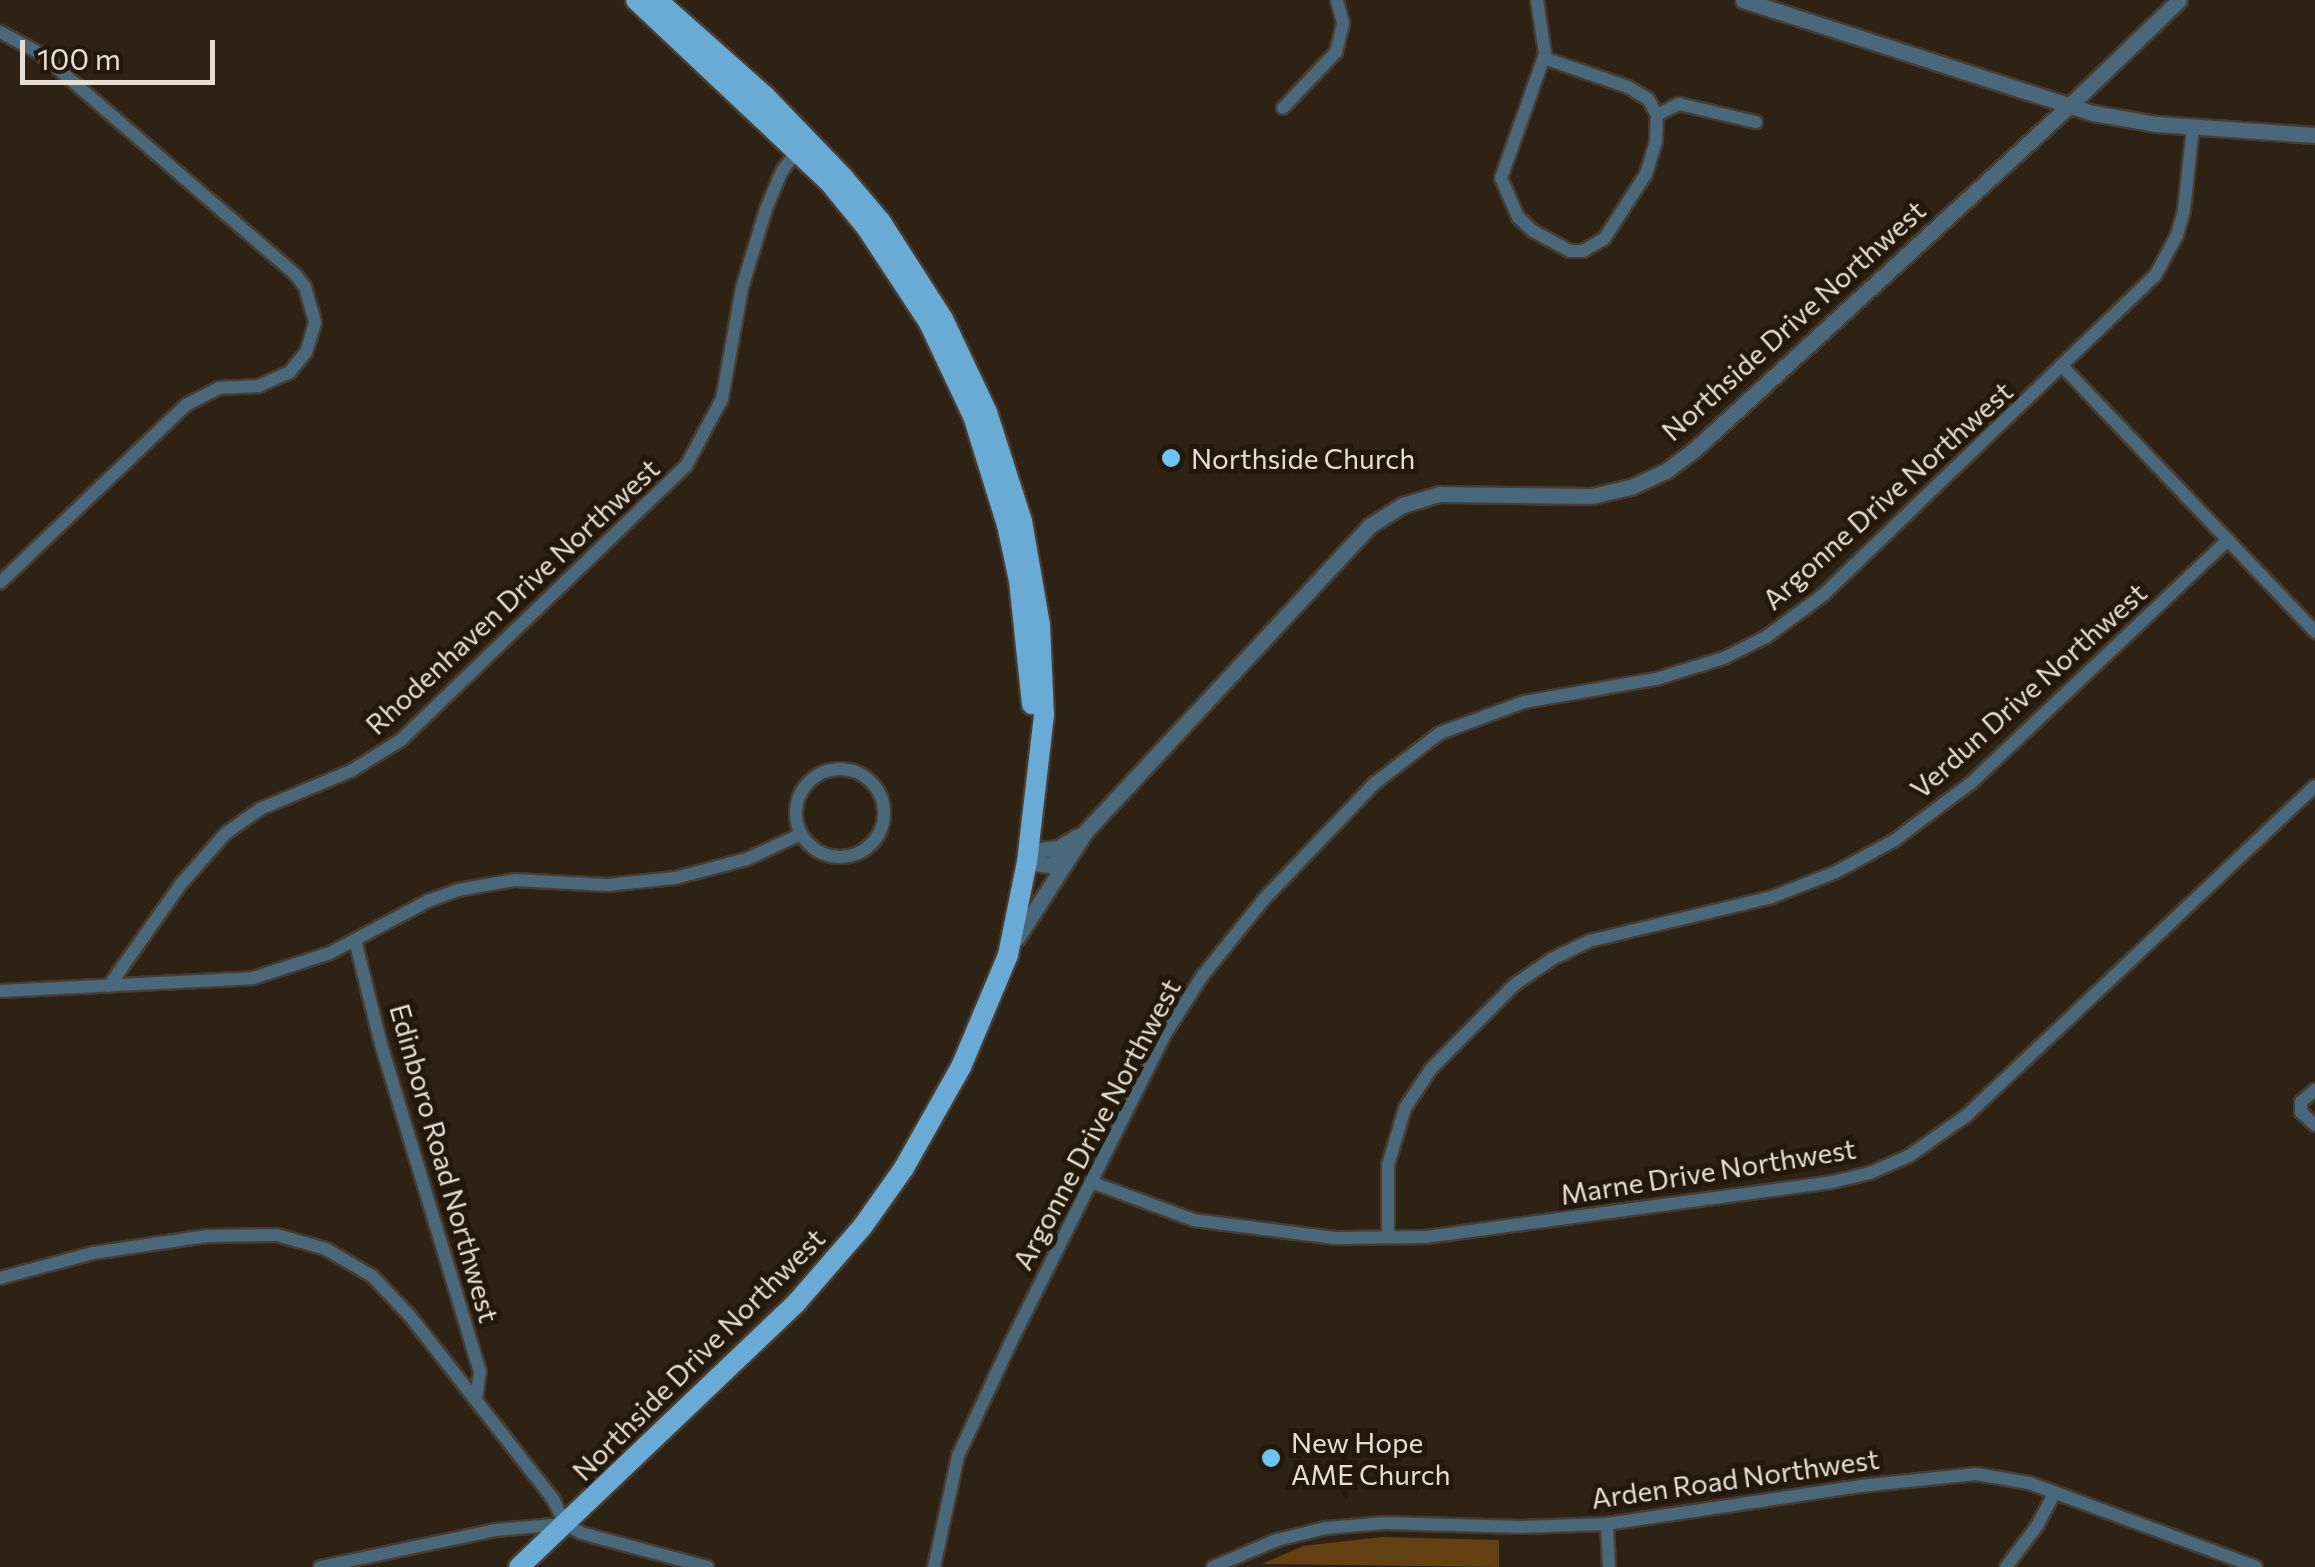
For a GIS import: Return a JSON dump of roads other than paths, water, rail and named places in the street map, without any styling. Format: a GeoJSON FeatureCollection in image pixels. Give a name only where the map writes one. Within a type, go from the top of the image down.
{"type":"FeatureCollection","features":[{"type":"Feature","properties":{"kind":"main road"},"geometry":{"type":"LineString","coordinates":[[636,0],[804,144]]}},
{"type":"Feature","properties":{"kind":"main road"},"geometry":{"type":"LineString","coordinates":[[657,0],[881,222],[913,270],[987,412],[1022,521],[1034,576],[1044,672],[1028,857]]}},
{"type":"Feature","properties":{"kind":"main road","name":"Northside Drive Northwest"},"geometry":{"type":"LineString","coordinates":[[519,1567],[797,1302],[863,1226],[944,1101],[1008,955],[1028,857]]}},
{"type":"Feature","properties":{"kind":"street"},"geometry":{"type":"LineString","coordinates":[[1283,108],[1336,52],[1342,23],[1337,0]]}},
{"type":"Feature","properties":{"kind":"street"},"geometry":{"type":"LineString","coordinates":[[1537,0],[1544,58],[1501,178],[1518,217],[1550,242],[1570,251],[1583,251],[1604,238],[1646,174],[1656,141],[1658,116],[1648,99],[1628,87],[1544,58]]}},
{"type":"Feature","properties":{"kind":"street"},"geometry":{"type":"LineString","coordinates":[[1743,0],[2070,106],[2122,119],[2315,135]]}},
{"type":"Feature","properties":{"kind":"street","name":"Northside Drive Northwest"},"geometry":{"type":"LineString","coordinates":[[1008,955],[1086,831],[1368,526],[1403,505],[1439,494],[1591,496],[1631,487],[1666,471],[1694,450],[2070,106],[2179,0]]}},
{"type":"Feature","properties":{"kind":"street"},"geometry":{"type":"LineString","coordinates":[[0,32],[41,54],[295,274],[306,287],[314,323],[306,352],[290,372],[258,386],[219,388],[186,405],[0,583]]}},
{"type":"Feature","properties":{"kind":"street"},"geometry":{"type":"LineString","coordinates":[[1658,116],[1679,104],[1756,122]]}},
{"type":"Feature","properties":{"kind":"street","name":"Argonne Drive Northwest"},"geometry":{"type":"LineString","coordinates":[[934,1567],[946,1494],[970,1427],[1091,1182],[1168,1032],[1203,975],[1264,899],[1396,764],[1440,733],[1488,712],[1679,674],[1766,637],[1823,595],[2141,292],[2167,256],[2184,210],[2193,127]]}},
{"type":"Feature","properties":{"kind":"street","name":"Rhodenhaven Drive Northwest"},"geometry":{"type":"LineString","coordinates":[[109,986],[181,884],[226,833],[260,810],[351,771],[401,740],[686,466],[722,399],[742,288],[766,209],[783,169],[804,144]]}},
{"type":"Feature","properties":{"kind":"street"},"geometry":{"type":"LineString","coordinates":[[2063,367],[2315,632]]}},
{"type":"Feature","properties":{"kind":"street","name":"Verdun Drive Northwest"},"geometry":{"type":"LineString","coordinates":[[1388,1238],[1388,1166],[1405,1108],[1432,1068],[1514,985],[1589,941],[1772,897],[1836,872],[1894,840],[1971,783],[2228,540]]}},
{"type":"Feature","properties":{"kind":"street"},"geometry":{"type":"LineString","coordinates":[[840,768],[856,771],[881,793],[885,812],[882,829],[860,853],[828,856],[800,834],[798,798],[821,773],[840,768]]}},
{"type":"Feature","properties":{"kind":"street","name":"Marne Drive Northwest"},"geometry":{"type":"LineString","coordinates":[[1091,1182],[1193,1220],[1336,1238],[1426,1237],[1828,1183],[1910,1156],[1966,1116],[2315,786]]}},
{"type":"Feature","properties":{"kind":"street","name":"Northside Drive Northwest"},"geometry":{"type":"LineString","coordinates":[[1028,857],[1058,848],[1086,831]]}},
{"type":"Feature","properties":{"kind":"street"},"geometry":{"type":"LineString","coordinates":[[0,991],[254,978],[306,963],[428,900],[458,890],[515,880],[608,885],[675,878],[747,860],[800,834]]}},
{"type":"Feature","properties":{"kind":"street"},"geometry":{"type":"LineString","coordinates":[[1028,857],[1049,865],[1068,857]]}},
{"type":"Feature","properties":{"kind":"street","name":"Edinboro Road Northwest"},"geometry":{"type":"LineString","coordinates":[[355,940],[381,1044],[480,1371],[476,1400]]}},
{"type":"Feature","properties":{"kind":"street"},"geometry":{"type":"LineString","coordinates":[[2315,1090],[2302,1102],[2301,1112],[2315,1125]]}},
{"type":"Feature","properties":{"kind":"street"},"geometry":{"type":"LineString","coordinates":[[0,1278],[152,1242],[235,1234],[299,1239],[326,1248],[372,1276],[476,1400],[553,1499],[565,1524],[580,1533],[707,1567]]}},
{"type":"Feature","properties":{"kind":"street","name":"Arden Road Northwest"},"geometry":{"type":"LineString","coordinates":[[1213,1567],[1277,1540],[1326,1528],[1385,1523],[1520,1527],[1607,1524],[1949,1475],[2004,1478],[2055,1492],[2256,1567]]}},
{"type":"Feature","properties":{"kind":"street"},"geometry":{"type":"LineString","coordinates":[[2006,1567],[2038,1526],[2055,1492]]}},
{"type":"Feature","properties":{"kind":"street"},"geometry":{"type":"LineString","coordinates":[[320,1567],[496,1530],[565,1524]]}},
{"type":"Feature","properties":{"kind":"street"},"geometry":{"type":"LineString","coordinates":[[1607,1524],[1609,1567]]}},
{"type":"Feature","properties":{"kind":"place","name":"Northside Church"},"geometry":{"type":"Point","coordinates":[1171,458]}},
{"type":"Feature","properties":{"kind":"place","name":"New Hope AME Church"},"geometry":{"type":"Point","coordinates":[1271,1458]}}]}
